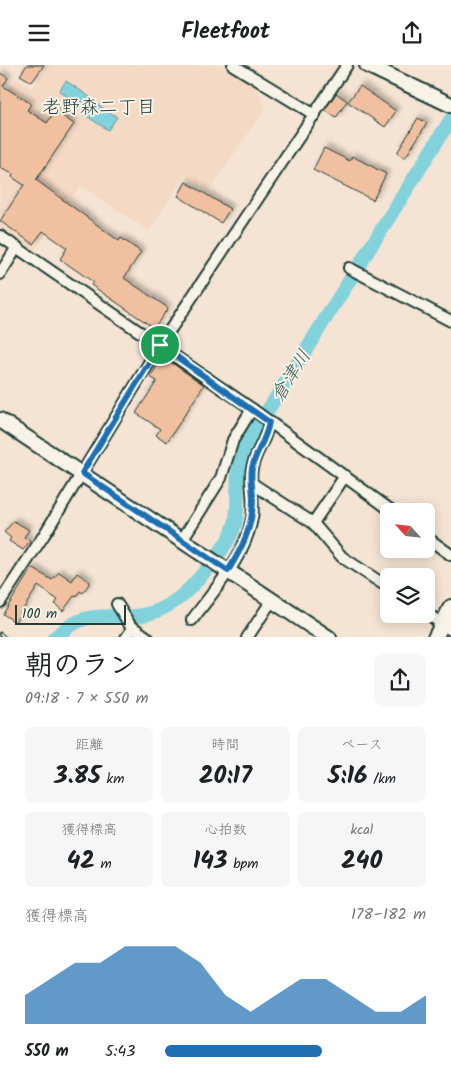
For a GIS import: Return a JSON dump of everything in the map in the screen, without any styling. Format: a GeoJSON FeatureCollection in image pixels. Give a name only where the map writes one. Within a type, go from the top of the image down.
{"type":"FeatureCollection","features":[{"type":"Feature","properties":{"kind":"main road"},"geometry":{"type":"LineString","coordinates":[[367,65],[450,105]]}},
{"type":"Feature","properties":{"kind":"main road"},"geometry":{"type":"LineString","coordinates":[[0,420],[329,637]]}},
{"type":"Feature","properties":{"kind":"main road"},"geometry":{"type":"LineString","coordinates":[[435,637],[447,627],[451,607]]}},
{"type":"Feature","properties":{"kind":"street"},"geometry":{"type":"LineString","coordinates":[[233,65],[315,115]]}},
{"type":"Feature","properties":{"kind":"street"},"geometry":{"type":"LineString","coordinates":[[0,602],[44,535],[160,345],[347,65]]}},
{"type":"Feature","properties":{"kind":"street"},"geometry":{"type":"LineString","coordinates":[[0,236],[256,412],[381,503]]}},
{"type":"Feature","properties":{"kind":"street"},"geometry":{"type":"LineString","coordinates":[[0,274],[17,247]]}},
{"type":"Feature","properties":{"kind":"street"},"geometry":{"type":"LineString","coordinates":[[349,268],[451,321]]}},
{"type":"Feature","properties":{"kind":"street"},"geometry":{"type":"LineString","coordinates":[[182,540],[221,478],[233,440],[256,412]]}},
{"type":"Feature","properties":{"kind":"street"},"geometry":{"type":"LineString","coordinates":[[192,620],[242,548],[253,510],[252,471],[254,461],[267,435],[269,422]]}},
{"type":"Feature","properties":{"kind":"street"},"geometry":{"type":"LineString","coordinates":[[313,523],[344,476]]}},
{"type":"Feature","properties":{"kind":"street"},"geometry":{"type":"LineString","coordinates":[[252,485],[313,523],[342,557],[380,582]]}},
{"type":"Feature","properties":{"kind":"street"},"geometry":{"type":"LineString","coordinates":[[435,543],[451,555]]}},
{"type":"Feature","properties":{"kind":"street"},"geometry":{"type":"LineString","coordinates":[[247,637],[272,599]]}},
{"type":"Feature","properties":{"kind":"street"},"geometry":{"type":"LineString","coordinates":[[118,603],[131,627],[148,637]]}},
{"type":"Feature","properties":{"kind":"street"},"geometry":{"type":"LineString","coordinates":[[435,619],[447,627]]}},
{"type":"Feature","properties":{"kind":"street"},"geometry":{"type":"LineString","coordinates":[[126,637],[131,627]]}},
{"type":"Feature","properties":{"kind":"shaded area"},"geometry":{"type":"Polygon","coordinates":[[[48,65],[227,65],[255,82],[265,109],[209,190],[184,176],[149,231],[80,186],[32,254],[0,232],[0,101],[16,78],[32,88],[48,65]]]}},
{"type":"Feature","properties":{"kind":"water"},"geometry":{"type":"Polygon","coordinates":[[[66,81],[90,97],[83,107],[59,91],[66,81]]]}},
{"type":"Feature","properties":{"kind":"water"},"geometry":{"type":"Polygon","coordinates":[[[94,102],[117,117],[108,130],[85,115],[94,102]]]}},
{"type":"Feature","properties":{"kind":"building"},"geometry":{"type":"Polygon","coordinates":[[[27,65],[44,65],[32,82],[20,75],[27,65]]]}},
{"type":"Feature","properties":{"kind":"building"},"geometry":{"type":"Polygon","coordinates":[[[0,73],[8,78],[3,86],[31,104],[27,110],[47,123],[55,111],[74,124],[36,180],[119,241],[121,238],[141,252],[124,278],[168,308],[154,328],[91,285],[93,282],[60,259],[67,248],[43,231],[33,244],[0,221],[24,185],[12,177],[13,174],[0,168],[0,73]]]}},
{"type":"Feature","properties":{"kind":"building"},"geometry":{"type":"Polygon","coordinates":[[[360,86],[396,111],[385,127],[348,102],[360,86]]]}},
{"type":"Feature","properties":{"kind":"building"},"geometry":{"type":"Polygon","coordinates":[[[336,93],[347,101],[336,118],[325,110],[336,93]]]}},
{"type":"Feature","properties":{"kind":"building"},"geometry":{"type":"Polygon","coordinates":[[[418,118],[427,123],[405,158],[397,153],[418,118]]]}},
{"type":"Feature","properties":{"kind":"building"},"geometry":{"type":"Polygon","coordinates":[[[324,148],[350,161],[352,156],[386,174],[373,200],[313,170],[324,148]]]}},
{"type":"Feature","properties":{"kind":"building"},"geometry":{"type":"Polygon","coordinates":[[[186,182],[230,209],[221,223],[178,196],[186,182]]]}},
{"type":"Feature","properties":{"kind":"building"},"geometry":{"type":"Polygon","coordinates":[[[163,357],[204,385],[167,442],[156,435],[160,429],[136,413],[157,381],[150,377],[163,357]]]}},
{"type":"Feature","properties":{"kind":"building"},"geometry":{"type":"Polygon","coordinates":[[[14,521],[29,530],[24,537],[30,541],[23,550],[9,541],[11,538],[4,532],[14,521]]]}},
{"type":"Feature","properties":{"kind":"building"},"geometry":{"type":"Polygon","coordinates":[[[32,568],[52,580],[59,572],[72,581],[77,573],[90,582],[83,593],[80,591],[76,597],[74,596],[63,611],[55,604],[58,600],[38,586],[15,622],[3,614],[32,568]]]}},
{"type":"Feature","properties":{"kind":"waterway","name":"倉津川"},"geometry":{"type":"LineString","coordinates":[[55,637],[83,619],[101,616],[135,616],[159,610],[189,589],[217,556],[229,539],[235,524],[238,471],[246,445],[451,119]]}},
{"type":"Feature","properties":{"kind":"railway"},"geometry":{"type":"LineString","coordinates":[[0,634],[4,637]]}},
{"type":"Feature","properties":{"kind":"district","name":"老野森二丁目"},"geometry":{"type":"Point","coordinates":[99,106]}},
{"type":"Feature","properties":{"kind":"route"},"geometry":{"type":"LineString","coordinates":[[160,345],[269,422],[267,435],[258,451],[252,471],[253,510],[249,529],[242,548],[228,571],[82,473],[160,345]]}}]}
